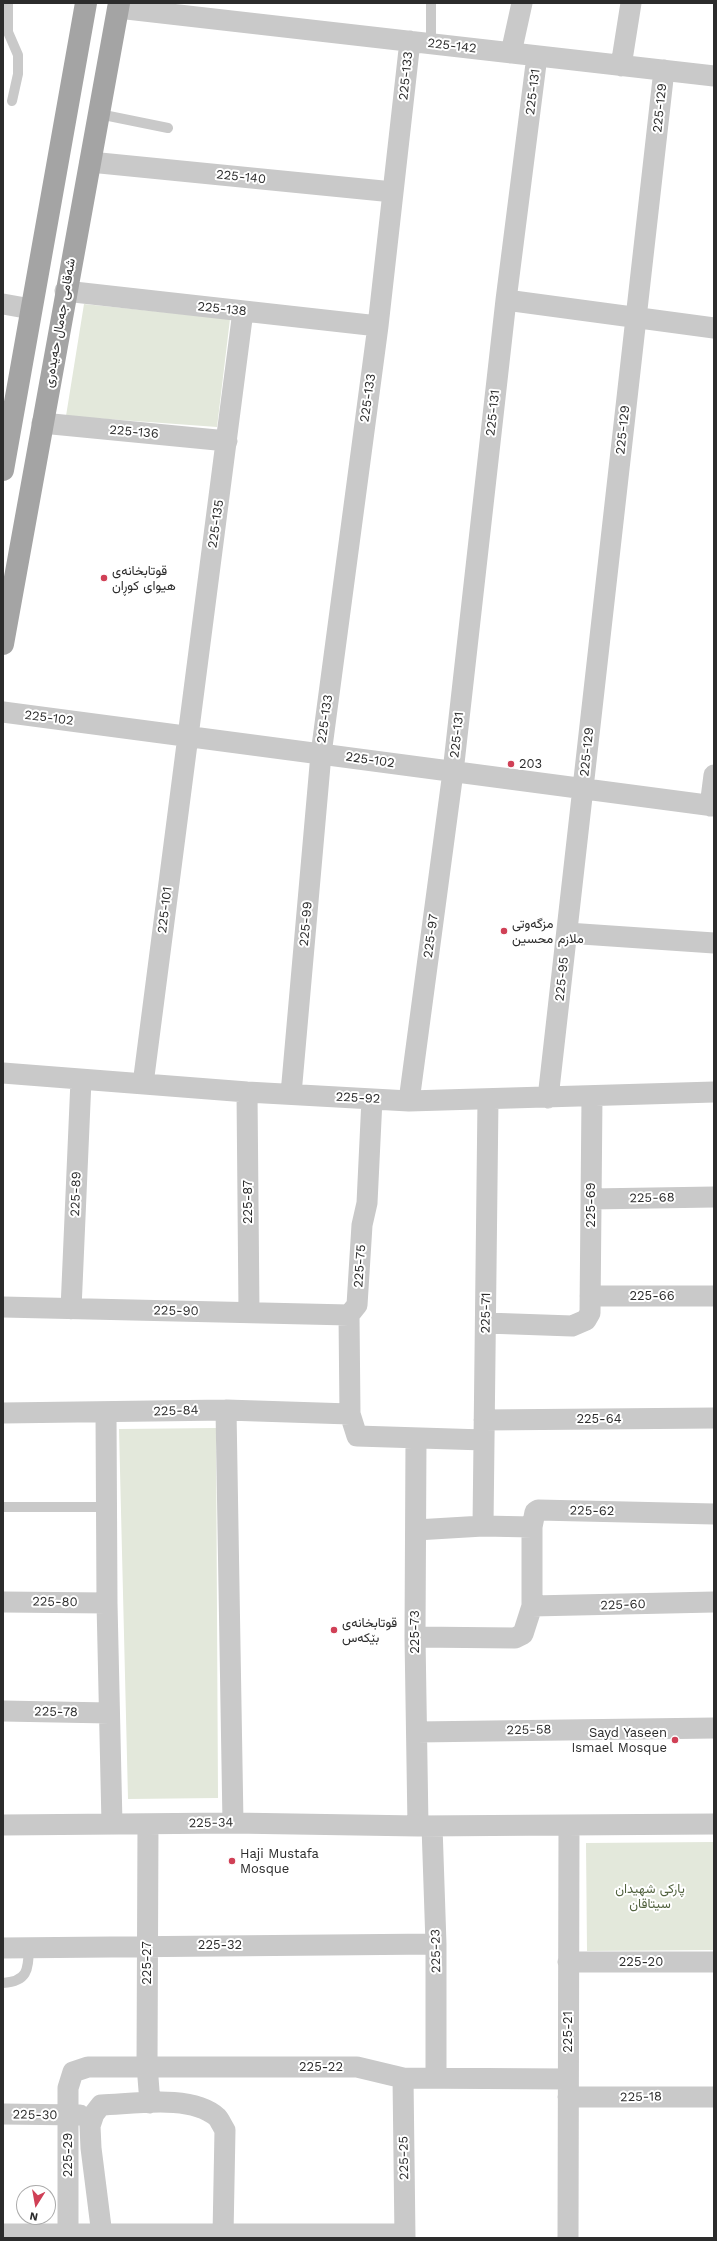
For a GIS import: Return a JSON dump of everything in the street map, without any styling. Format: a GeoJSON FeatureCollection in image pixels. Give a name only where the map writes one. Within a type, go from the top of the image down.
{"type":"FeatureCollection","features":[{"type":"Feature","properties":{"kind":"main road"},"geometry":{"type":"LineString","coordinates":[[3,470],[84,3]]}},
{"type":"Feature","properties":{"kind":"main road","name":"شەقامی جەمال حەیدەری"},"geometry":{"type":"LineString","coordinates":[[3,644],[65,291],[119,6]]}},
{"type":"Feature","properties":{"kind":"main road"},"geometry":{"type":"LineString","coordinates":[[17,389],[47,395]]}},
{"type":"Feature","properties":{"kind":"street"},"geometry":{"type":"LineString","coordinates":[[511,53],[522,3]]}},
{"type":"Feature","properties":{"kind":"street"},"geometry":{"type":"LineString","coordinates":[[620,66],[631,3]]}},
{"type":"Feature","properties":{"kind":"street","name":"225-142"},"geometry":{"type":"LineString","coordinates":[[119,6],[431,44],[714,76]]}},
{"type":"Feature","properties":{"kind":"street","name":"225-133"},"geometry":{"type":"LineString","coordinates":[[321,754],[378,326],[410,41]]}},
{"type":"Feature","properties":{"kind":"street","name":"225-131"},"geometry":{"type":"LineString","coordinates":[[453,772],[506,300],[537,56]]}},
{"type":"Feature","properties":{"kind":"street","name":"225-129"},"geometry":{"type":"LineString","coordinates":[[583,789],[664,70]]}},
{"type":"Feature","properties":{"kind":"street","name":"225-140"},"geometry":{"type":"LineString","coordinates":[[90,162],[393,192]]}},
{"type":"Feature","properties":{"kind":"street","name":"225-138"},"geometry":{"type":"LineString","coordinates":[[65,291],[378,326]]}},
{"type":"Feature","properties":{"kind":"street"},"geometry":{"type":"LineString","coordinates":[[506,300],[714,328]]}},
{"type":"Feature","properties":{"kind":"street"},"geometry":{"type":"LineString","coordinates":[[3,304],[31,309]]}},
{"type":"Feature","properties":{"kind":"street","name":"225-135"},"geometry":{"type":"LineString","coordinates":[[187,737],[243,311]]}},
{"type":"Feature","properties":{"kind":"street","name":"225-136"},"geometry":{"type":"LineString","coordinates":[[42,423],[227,441]]}},
{"type":"Feature","properties":{"kind":"street","name":"225-102"},"geometry":{"type":"LineString","coordinates":[[3,712],[712,806]]}},
{"type":"Feature","properties":{"kind":"street","name":"225-101"},"geometry":{"type":"LineString","coordinates":[[143,1084],[187,737]]}},
{"type":"Feature","properties":{"kind":"street","name":"225-99"},"geometry":{"type":"LineString","coordinates":[[291,1094],[321,754]]}},
{"type":"Feature","properties":{"kind":"street","name":"225-97"},"geometry":{"type":"LineString","coordinates":[[409,1101],[453,772]]}},
{"type":"Feature","properties":{"kind":"street"},"geometry":{"type":"LineString","coordinates":[[712,806],[714,775]]}},
{"type":"Feature","properties":{"kind":"street","name":"225-95"},"geometry":{"type":"LineString","coordinates":[[548,1098],[583,789]]}},
{"type":"Feature","properties":{"kind":"street"},"geometry":{"type":"LineString","coordinates":[[567,932],[714,943]]}},
{"type":"Feature","properties":{"kind":"street","name":"225-92"},"geometry":{"type":"LineString","coordinates":[[3,1074],[247,1092],[409,1101],[592,1097],[714,1092]]}},
{"type":"Feature","properties":{"kind":"street","name":"225-89"},"geometry":{"type":"LineString","coordinates":[[71,1309],[81,1080]]}},
{"type":"Feature","properties":{"kind":"street","name":"225-87"},"geometry":{"type":"LineString","coordinates":[[247,1092],[249,1312]]}},
{"type":"Feature","properties":{"kind":"street","name":"225-69"},"geometry":{"type":"LineString","coordinates":[[590,1305],[592,1097]]}},
{"type":"Feature","properties":{"kind":"street","name":"225-75"},"geometry":{"type":"LineString","coordinates":[[352,1422],[349,1315],[357,1305],[362,1225],[367,1203],[372,1099]]}},
{"type":"Feature","properties":{"kind":"street","name":"225-71"},"geometry":{"type":"LineString","coordinates":[[483,1526],[488,1099]]}},
{"type":"Feature","properties":{"kind":"street","name":"225-68"},"geometry":{"type":"LineString","coordinates":[[591,1199],[714,1197]]}},
{"type":"Feature","properties":{"kind":"street","name":"225-66"},"geometry":{"type":"LineString","coordinates":[[590,1305],[714,1296]]}},
{"type":"Feature","properties":{"kind":"street"},"geometry":{"type":"LineString","coordinates":[[486,1324],[572,1326],[586,1320],[590,1305]]}},
{"type":"Feature","properties":{"kind":"street","name":"225-90"},"geometry":{"type":"LineString","coordinates":[[3,1307],[349,1315]]}},
{"type":"Feature","properties":{"kind":"street"},"geometry":{"type":"LineString","coordinates":[[226,1410],[233,1823]]}},
{"type":"Feature","properties":{"kind":"street","name":"225-84"},"geometry":{"type":"LineString","coordinates":[[3,1413],[106,1413],[226,1410],[352,1422],[357,1436],[416,1438]]}},
{"type":"Feature","properties":{"kind":"street"},"geometry":{"type":"LineString","coordinates":[[106,1413],[107,1603],[112,1824]]}},
{"type":"Feature","properties":{"kind":"street","name":"225-64"},"geometry":{"type":"LineString","coordinates":[[416,1438],[484,1430],[714,1418]]}},
{"type":"Feature","properties":{"kind":"street","name":"225-73"},"geometry":{"type":"LineString","coordinates":[[416,1438],[414,1637],[417,1732],[425,1826]]}},
{"type":"Feature","properties":{"kind":"street","name":"225-62"},"geometry":{"type":"LineString","coordinates":[[532,1527],[535,1512],[538,1510],[714,1514]]}},
{"type":"Feature","properties":{"kind":"street"},"geometry":{"type":"LineString","coordinates":[[414,1637],[515,1638],[523,1634],[532,1606],[532,1527],[483,1526],[416,1530]]}},
{"type":"Feature","properties":{"kind":"street","name":"225-80"},"geometry":{"type":"LineString","coordinates":[[3,1602],[107,1603]]}},
{"type":"Feature","properties":{"kind":"street","name":"225-60"},"geometry":{"type":"LineString","coordinates":[[532,1606],[714,1602]]}},
{"type":"Feature","properties":{"kind":"street","name":"225-78"},"geometry":{"type":"LineString","coordinates":[[3,1711],[109,1712]]}},
{"type":"Feature","properties":{"kind":"street","name":"225-58"},"geometry":{"type":"LineString","coordinates":[[417,1732],[714,1728]]}},
{"type":"Feature","properties":{"kind":"street","name":"225-34"},"geometry":{"type":"LineString","coordinates":[[3,1825],[233,1823],[425,1826],[714,1824]]}},
{"type":"Feature","properties":{"kind":"street","name":"225-27"},"geometry":{"type":"LineString","coordinates":[[148,1824],[147,2065],[150,2103]]}},
{"type":"Feature","properties":{"kind":"street","name":"225-21"},"geometry":{"type":"LineString","coordinates":[[568,2238],[569,1825]]}},
{"type":"Feature","properties":{"kind":"street","name":"225-23"},"geometry":{"type":"LineString","coordinates":[[425,1826],[436,1944],[436,2077]]}},
{"type":"Feature","properties":{"kind":"street","name":"225-32"},"geometry":{"type":"LineString","coordinates":[[3,1948],[436,1944]]}},
{"type":"Feature","properties":{"kind":"street","name":"225-20"},"geometry":{"type":"LineString","coordinates":[[568,1962],[714,1962]]}},
{"type":"Feature","properties":{"kind":"street","name":"225-22"},"geometry":{"type":"LineString","coordinates":[[73,2072],[88,2066],[147,2065],[357,2067],[403,2078],[436,2077],[568,2088]]}},
{"type":"Feature","properties":{"kind":"street","name":"225-29"},"geometry":{"type":"LineString","coordinates":[[68,2237],[67,2116],[68,2088],[73,2072]]}},
{"type":"Feature","properties":{"kind":"street","name":"225-25"},"geometry":{"type":"LineString","coordinates":[[403,2078],[404,2236]]}},
{"type":"Feature","properties":{"kind":"street","name":"225-18"},"geometry":{"type":"LineString","coordinates":[[568,2088],[714,2097]]}},
{"type":"Feature","properties":{"kind":"street"},"geometry":{"type":"LineString","coordinates":[[102,2235],[91,2148],[90,2126],[94,2114],[101,2105],[165,2102],[200,2106],[217,2118],[225,2130],[223,2235]]}},
{"type":"Feature","properties":{"kind":"street","name":"225-30"},"geometry":{"type":"LineString","coordinates":[[3,2114],[67,2116],[94,2114]]}},
{"type":"Feature","properties":{"kind":"street"},"geometry":{"type":"LineString","coordinates":[[3,2234],[68,2237],[102,2235],[404,2236]]}},
{"type":"Feature","properties":{"kind":"lane"},"geometry":{"type":"LineString","coordinates":[[8,3],[8,32],[18,54],[18,74],[12,101]]}},
{"type":"Feature","properties":{"kind":"lane"},"geometry":{"type":"LineString","coordinates":[[431,3],[431,44]]}},
{"type":"Feature","properties":{"kind":"lane"},"geometry":{"type":"LineString","coordinates":[[99,114],[168,128]]}},
{"type":"Feature","properties":{"kind":"lane"},"geometry":{"type":"LineString","coordinates":[[3,1507],[106,1507]]}},
{"type":"Feature","properties":{"kind":"lane"},"geometry":{"type":"LineString","coordinates":[[3,1983],[22,1978],[28,1968],[29,1948]]}},
{"type":"Feature","properties":{"kind":"green space"},"geometry":{"type":"Polygon","coordinates":[[[84,304],[230,319],[217,427],[66,416],[84,304]]]}},
{"type":"Feature","properties":{"kind":"green space"},"geometry":{"type":"Polygon","coordinates":[[[216,1428],[218,1798],[128,1799],[119,1429],[216,1428]]]}},
{"type":"Feature","properties":{"kind":"green space","name":"پارکی شهیدان سیتاقان"},"geometry":{"type":"Polygon","coordinates":[[[714,1842],[714,1950],[587,1951],[586,1843],[714,1842]]]}},
{"type":"Feature","properties":{"kind":"place","name":"قوتابخانەی هیوای کوڕان"},"geometry":{"type":"Point","coordinates":[104,578]}},
{"type":"Feature","properties":{"kind":"place","name":"203"},"geometry":{"type":"Point","coordinates":[511,764]}},
{"type":"Feature","properties":{"kind":"place","name":"مزگه‌وتی ملازم محسین"},"geometry":{"type":"Point","coordinates":[504,931]}},
{"type":"Feature","properties":{"kind":"place","name":"قوتابخانەی بێكه‌س"},"geometry":{"type":"Point","coordinates":[334,1630]}},
{"type":"Feature","properties":{"kind":"place","name":"Sayd Yaseen Ismael Mosque"},"geometry":{"type":"Point","coordinates":[675,1740]}},
{"type":"Feature","properties":{"kind":"place","name":"Haji Mustafa Mosque"},"geometry":{"type":"Point","coordinates":[232,1861]}}]}
